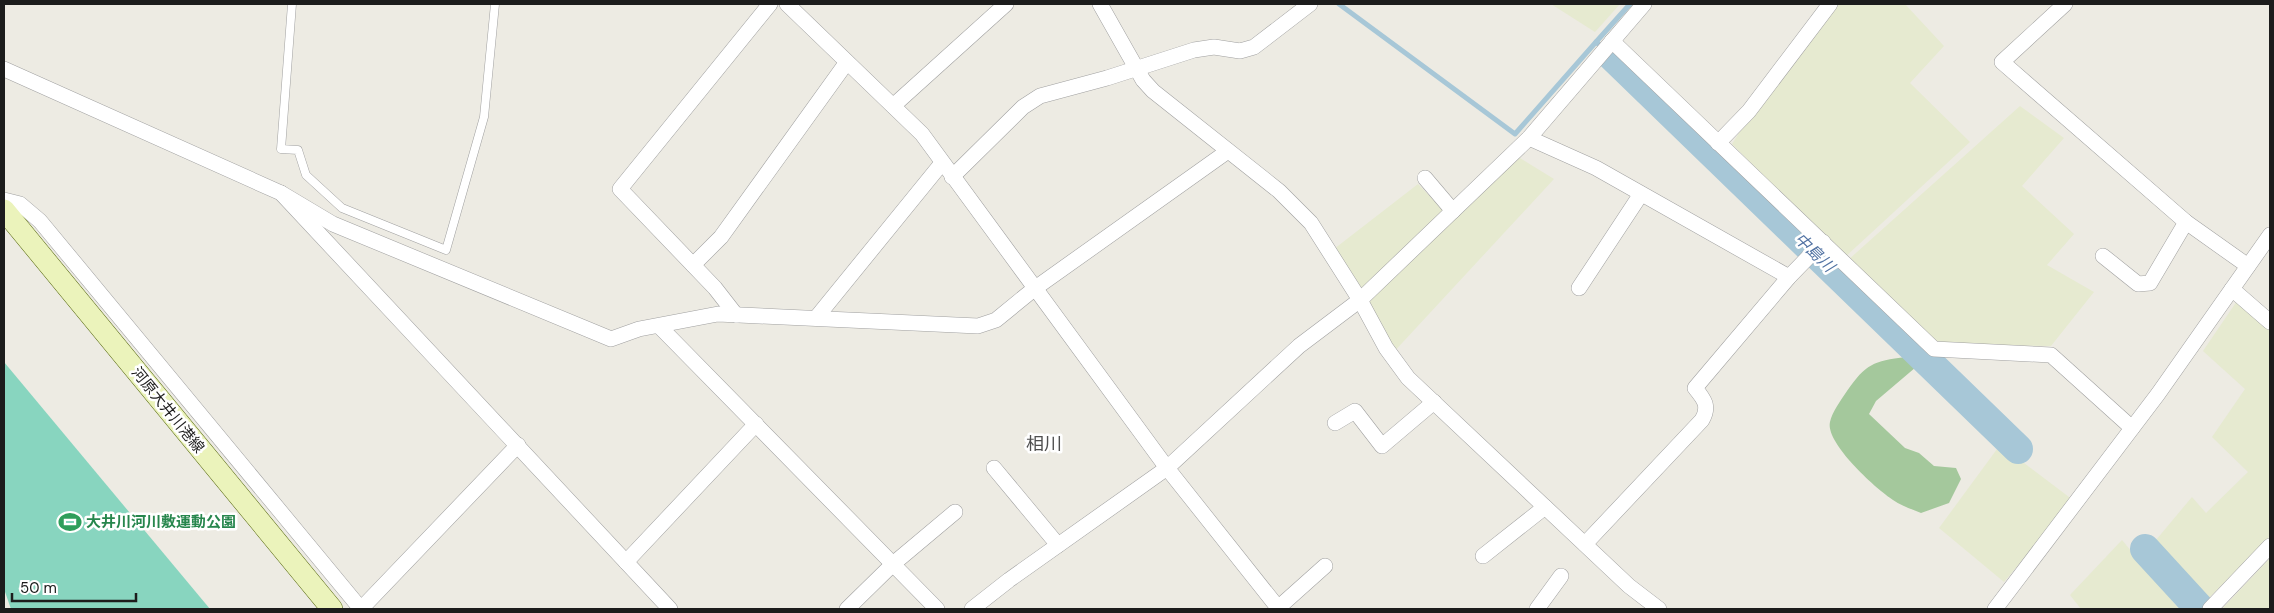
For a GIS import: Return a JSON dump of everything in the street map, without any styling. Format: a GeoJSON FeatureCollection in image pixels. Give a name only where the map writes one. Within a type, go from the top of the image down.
{"type":"FeatureCollection","features":[{"type":"Feature","properties":{"kind":"main road","name":"河原大井川港線"},"geometry":{"type":"LineString","coordinates":[[4,210],[332,609]]}},
{"type":"Feature","properties":{"kind":"street"},"geometry":{"type":"LineString","coordinates":[[736,315],[715,288],[620,189],[770,4]]}},
{"type":"Feature","properties":{"kind":"street"},"geometry":{"type":"LineString","coordinates":[[787,4],[922,134],[952,178],[1167,468],[1279,609],[1325,566]]}},
{"type":"Feature","properties":{"kind":"street"},"geometry":{"type":"LineString","coordinates":[[893,106],[1006,4]]}},
{"type":"Feature","properties":{"kind":"street"},"geometry":{"type":"LineString","coordinates":[[1100,4],[1136,68],[1153,91],[1279,191],[1311,223],[1360,300],[1386,348],[1408,378],[1629,586],[1659,609]]}},
{"type":"Feature","properties":{"kind":"street"},"geometry":{"type":"LineString","coordinates":[[952,178],[1023,107],[1040,96],[1194,50],[1214,47],[1240,51],[1254,47],[1310,4]]}},
{"type":"Feature","properties":{"kind":"street"},"geometry":{"type":"LineString","coordinates":[[972,609],[1167,468],[1299,346],[1337,315],[1360,300],[1529,138],[1644,4]]}},
{"type":"Feature","properties":{"kind":"street"},"geometry":{"type":"LineString","coordinates":[[1718,143],[1749,110],[1830,4]]}},
{"type":"Feature","properties":{"kind":"street"},"geometry":{"type":"LineString","coordinates":[[2065,4],[2002,62],[2186,222],[2248,266]]}},
{"type":"Feature","properties":{"kind":"street"},"geometry":{"type":"LineString","coordinates":[[1611,42],[1718,143],[1820,245],[1934,349],[2051,355],[2132,428]]}},
{"type":"Feature","properties":{"kind":"street"},"geometry":{"type":"LineString","coordinates":[[693,265],[721,237],[847,62]]}},
{"type":"Feature","properties":{"kind":"street"},"geometry":{"type":"LineString","coordinates":[[4,69],[282,192],[333,224],[611,339],[639,329],[718,314],[978,326],[996,320],[1034,288],[1228,151]]}},
{"type":"Feature","properties":{"kind":"street"},"geometry":{"type":"LineString","coordinates":[[1529,138],[1596,168],[1789,277]]}},
{"type":"Feature","properties":{"kind":"street"},"geometry":{"type":"LineString","coordinates":[[816,318],[942,163]]}},
{"type":"Feature","properties":{"kind":"street"},"geometry":{"type":"LineString","coordinates":[[1425,178],[1453,211]]}},
{"type":"Feature","properties":{"kind":"street"},"geometry":{"type":"LineString","coordinates":[[282,192],[670,609]]}},
{"type":"Feature","properties":{"kind":"street"},"geometry":{"type":"LineString","coordinates":[[1579,288],[1641,194]]}},
{"type":"Feature","properties":{"kind":"street"},"geometry":{"type":"LineString","coordinates":[[4,200],[20,204],[40,221],[361,609],[518,445]]}},
{"type":"Feature","properties":{"kind":"street"},"geometry":{"type":"LineString","coordinates":[[2103,256],[2138,284],[2150,283],[2186,222]]}},
{"type":"Feature","properties":{"kind":"street"},"geometry":{"type":"LineString","coordinates":[[1995,609],[2132,428],[2270,235]]}},
{"type":"Feature","properties":{"kind":"street"},"geometry":{"type":"LineString","coordinates":[[1585,544],[1702,420],[1706,412],[1706,402],[1695,388],[1789,277],[1820,245]]}},
{"type":"Feature","properties":{"kind":"street"},"geometry":{"type":"LineString","coordinates":[[2232,288],[2270,322]]}},
{"type":"Feature","properties":{"kind":"street"},"geometry":{"type":"LineString","coordinates":[[659,326],[937,609]]}},
{"type":"Feature","properties":{"kind":"street"},"geometry":{"type":"LineString","coordinates":[[1335,423],[1355,411],[1382,446],[1434,402]]}},
{"type":"Feature","properties":{"kind":"street"},"geometry":{"type":"LineString","coordinates":[[626,562],[756,424]]}},
{"type":"Feature","properties":{"kind":"street"},"geometry":{"type":"LineString","coordinates":[[994,468],[1058,545]]}},
{"type":"Feature","properties":{"kind":"street"},"geometry":{"type":"LineString","coordinates":[[1482,556],[1545,507]]}},
{"type":"Feature","properties":{"kind":"street"},"geometry":{"type":"LineString","coordinates":[[847,609],[893,564],[955,512]]}},
{"type":"Feature","properties":{"kind":"street"},"geometry":{"type":"LineString","coordinates":[[2210,609],[2270,546]]}},
{"type":"Feature","properties":{"kind":"street"},"geometry":{"type":"LineString","coordinates":[[1537,609],[1561,576]]}},
{"type":"Feature","properties":{"kind":"lane"},"geometry":{"type":"LineString","coordinates":[[292,4],[281,150],[298,150],[306,175],[342,208],[446,250],[484,117],[495,4]]}},
{"type":"Feature","properties":{"kind":"green space"},"geometry":{"type":"Polygon","coordinates":[[[1551,4],[1620,4],[1595,32],[1551,4]]]}},
{"type":"Feature","properties":{"kind":"green space"},"geometry":{"type":"Polygon","coordinates":[[[1839,4],[1905,4],[1944,46],[1910,83],[1970,142],[1844,258],[1732,144],[1756,106],[1839,4]]]}},
{"type":"Feature","properties":{"kind":"green space"},"geometry":{"type":"Polygon","coordinates":[[[2020,106],[2064,138],[2022,186],[2074,234],[2047,265],[2094,292],[2051,346],[1936,344],[1847,261],[2020,106]]]}},
{"type":"Feature","properties":{"kind":"green space"},"geometry":{"type":"Polygon","coordinates":[[[1515,155],[1554,179],[1391,355],[1334,249],[1418,184],[1451,218],[1515,155]]]}},
{"type":"Feature","properties":{"kind":"green space"},"geometry":{"type":"Polygon","coordinates":[[[2237,301],[2270,330],[2270,536],[2203,604],[2151,546],[2192,497],[2206,513],[2248,472],[2212,437],[2245,389],[2203,351],[2237,301]]]}},
{"type":"Feature","properties":{"kind":"green space"},"geometry":{"type":"Polygon","coordinates":[[[1906,357],[1916,367],[1876,401],[1869,414],[1905,448],[1919,453],[1934,466],[1956,468],[1961,479],[1949,503],[1921,513],[1896,502],[1875,486],[1853,465],[1835,442],[1830,422],[1847,391],[1865,369],[1878,362],[1906,357]]]}},
{"type":"Feature","properties":{"kind":"green space","name":"大井川河川敷運動公園"},"geometry":{"type":"Polygon","coordinates":[[[4,362],[210,609],[11,609],[4,589],[4,362]]]}},
{"type":"Feature","properties":{"kind":"green space"},"geometry":{"type":"Polygon","coordinates":[[[2000,445],[2073,500],[2004,582],[1939,528],[2000,445]]]}},
{"type":"Feature","properties":{"kind":"green space"},"geometry":{"type":"Polygon","coordinates":[[[2122,540],[2179,609],[2081,609],[2070,595],[2122,540]]]}},
{"type":"Feature","properties":{"kind":"green space"},"geometry":{"type":"Polygon","coordinates":[[[2270,558],[2270,609],[2222,609],[2270,558]]]}},
{"type":"Feature","properties":{"kind":"waterway"},"geometry":{"type":"LineString","coordinates":[[1339,4],[1515,134],[1596,42],[1611,55]]}},
{"type":"Feature","properties":{"kind":"waterway"},"geometry":{"type":"LineString","coordinates":[[1596,42],[1630,4]]}},
{"type":"Feature","properties":{"kind":"waterway","name":"中島川"},"geometry":{"type":"LineString","coordinates":[[1611,55],[2018,449]]}},
{"type":"Feature","properties":{"kind":"waterway","name":"中島川"},"geometry":{"type":"LineString","coordinates":[[2145,549],[2200,609]]}},
{"type":"Feature","properties":{"kind":"place","name":"大井川河川敷運動公園"},"geometry":{"type":"Point","coordinates":[70,522]}},
{"type":"Feature","properties":{"kind":"district","name":"相川"},"geometry":{"type":"Point","coordinates":[1044,444]}}]}
